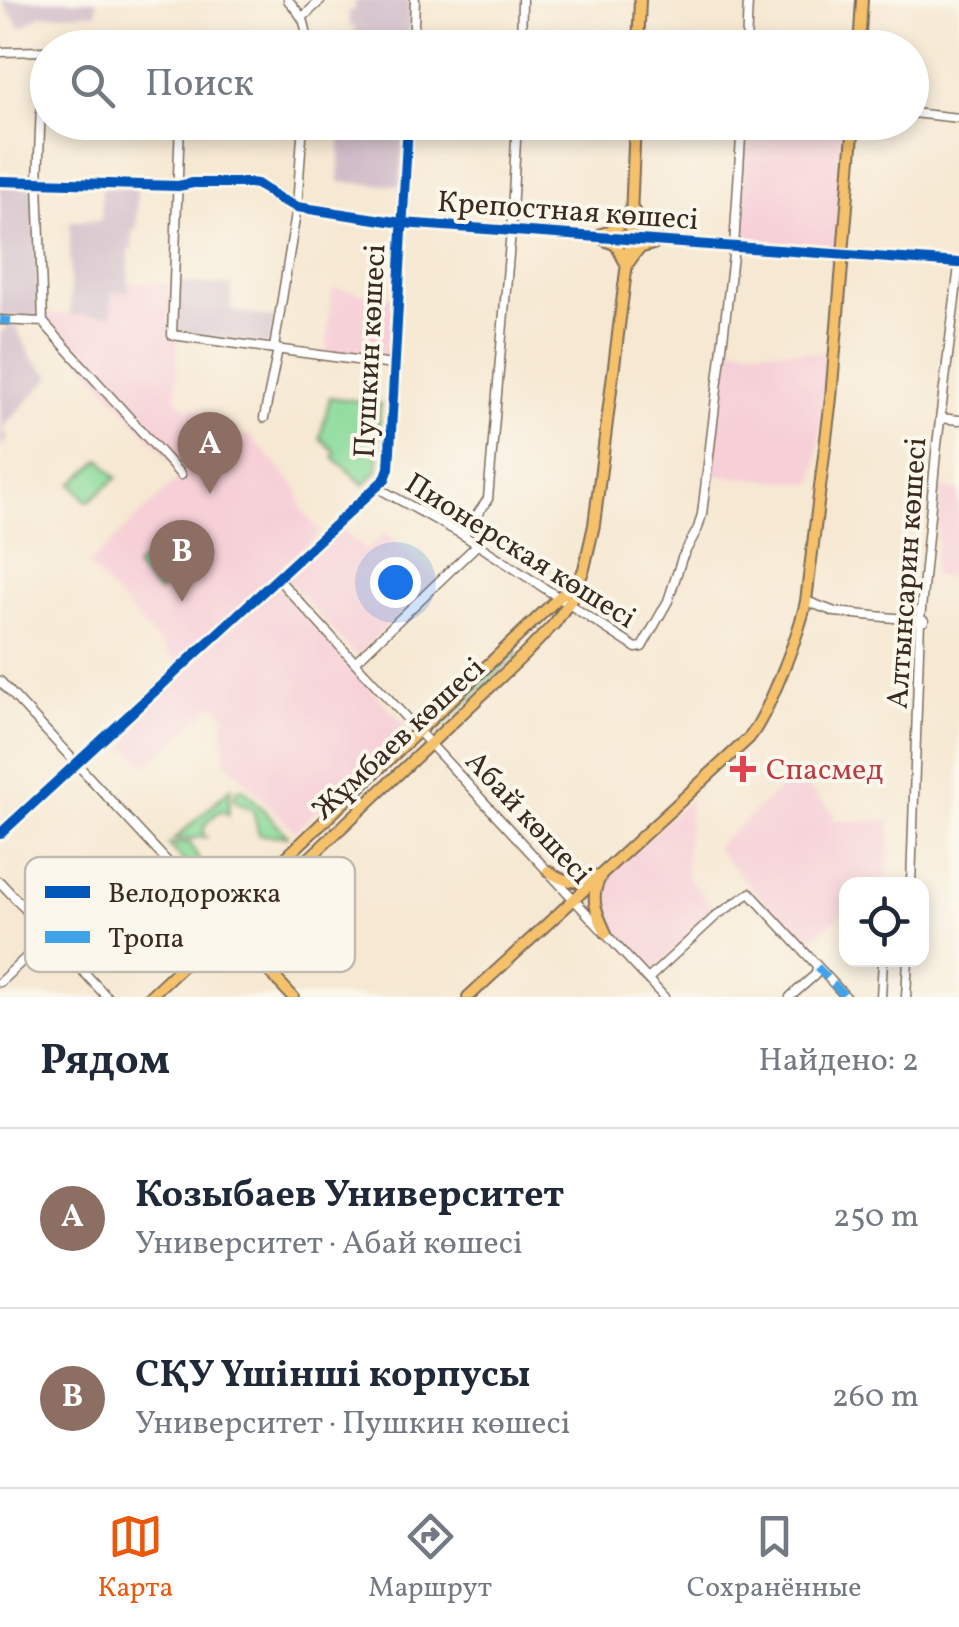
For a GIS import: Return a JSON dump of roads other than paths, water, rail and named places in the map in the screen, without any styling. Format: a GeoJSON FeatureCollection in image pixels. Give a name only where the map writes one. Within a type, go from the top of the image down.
{"type":"FeatureCollection","features":[{"type":"Feature","properties":{"kind":"main road"},"geometry":{"type":"LineString","coordinates":[[639,30],[640,0]]}},
{"type":"Feature","properties":{"kind":"main road"},"geometry":{"type":"LineString","coordinates":[[860,30],[862,0]]}},
{"type":"Feature","properties":{"kind":"main road","name":"Жұмбаев көшесі"},"geometry":{"type":"LineString","coordinates":[[309,857],[555,624],[584,568],[594,526],[627,268],[634,140]]}},
{"type":"Feature","properties":{"kind":"main road"},"geometry":{"type":"LineString","coordinates":[[468,997],[755,732],[764,717],[806,601],[831,398],[853,140]]}},
{"type":"Feature","properties":{"kind":"main road"},"geometry":{"type":"LineString","coordinates":[[596,236],[618,228],[632,205]]}},
{"type":"Feature","properties":{"kind":"main road"},"geometry":{"type":"LineString","coordinates":[[632,205],[641,228],[663,241]]}},
{"type":"Feature","properties":{"kind":"main road"},"geometry":{"type":"LineString","coordinates":[[596,236],[618,248],[627,268]]}},
{"type":"Feature","properties":{"kind":"main road"},"geometry":{"type":"LineString","coordinates":[[627,268],[637,250],[663,241]]}},
{"type":"Feature","properties":{"kind":"main road","name":"Жұмбаев көшесі"},"geometry":{"type":"LineString","coordinates":[[287,857],[564,601]]}},
{"type":"Feature","properties":{"kind":"main road"},"geometry":{"type":"LineString","coordinates":[[548,871],[573,882],[608,868]]}},
{"type":"Feature","properties":{"kind":"main road"},"geometry":{"type":"LineString","coordinates":[[606,933],[594,897],[598,881],[608,868]]}},
{"type":"Feature","properties":{"kind":"main road","name":"Жұмбаев көшесі"},"geometry":{"type":"LineString","coordinates":[[149,997],[176,972]]}},
{"type":"Feature","properties":{"kind":"main road"},"geometry":{"type":"LineString","coordinates":[[270,972],[293,997]]}},
{"type":"Feature","properties":{"kind":"street"},"geometry":{"type":"LineString","coordinates":[[288,0],[304,17],[307,30]]}},
{"type":"Feature","properties":{"kind":"street"},"geometry":{"type":"LineString","coordinates":[[304,17],[321,0]]}},
{"type":"Feature","properties":{"kind":"street"},"geometry":{"type":"LineString","coordinates":[[414,30],[415,0]]}},
{"type":"Feature","properties":{"kind":"street"},"geometry":{"type":"LineString","coordinates":[[521,30],[522,0]]}},
{"type":"Feature","properties":{"kind":"street"},"geometry":{"type":"LineString","coordinates":[[747,30],[748,0]]}},
{"type":"Feature","properties":{"kind":"street"},"geometry":{"type":"LineString","coordinates":[[0,52],[30,51]]}},
{"type":"Feature","properties":{"kind":"street"},"geometry":{"type":"LineString","coordinates":[[929,115],[959,118]]}},
{"type":"Feature","properties":{"kind":"street"},"geometry":{"type":"LineString","coordinates":[[40,140],[43,322],[180,475]]}},
{"type":"Feature","properties":{"kind":"street"},"geometry":{"type":"LineString","coordinates":[[179,140],[172,334],[393,365]]}},
{"type":"Feature","properties":{"kind":"street"},"geometry":{"type":"LineString","coordinates":[[264,418],[297,206],[302,140]]}},
{"type":"Feature","properties":{"kind":"street","name":"Пушкин көшесі"},"geometry":{"type":"LineString","coordinates":[[0,834],[385,480],[407,140]]}},
{"type":"Feature","properties":{"kind":"street"},"geometry":{"type":"LineString","coordinates":[[463,535],[488,499],[516,140]]}},
{"type":"Feature","properties":{"kind":"street"},"geometry":{"type":"LineString","coordinates":[[734,247],[741,140]]}},
{"type":"Feature","properties":{"kind":"street","name":"Крепостная көшесі"},"geometry":{"type":"LineString","coordinates":[[0,182],[178,186],[250,183],[297,206],[402,223],[959,264]]}},
{"type":"Feature","properties":{"kind":"street","name":"Пионерская көшесі"},"geometry":{"type":"LineString","coordinates":[[378,488],[478,544],[640,649],[668,600],[701,518],[734,247]]}},
{"type":"Feature","properties":{"kind":"street","name":"Алтынсарин көшесі"},"geometry":{"type":"LineString","coordinates":[[911,877],[923,620],[940,418],[959,264]]}},
{"type":"Feature","properties":{"kind":"street"},"geometry":{"type":"LineString","coordinates":[[0,320],[43,322]]}},
{"type":"Feature","properties":{"kind":"street"},"geometry":{"type":"LineString","coordinates":[[946,370],[959,370]]}},
{"type":"Feature","properties":{"kind":"street"},"geometry":{"type":"LineString","coordinates":[[940,418],[959,420]]}},
{"type":"Feature","properties":{"kind":"street"},"geometry":{"type":"LineString","coordinates":[[355,662],[478,544]]}},
{"type":"Feature","properties":{"kind":"street","name":"Абай көшесі"},"geometry":{"type":"LineString","coordinates":[[278,579],[664,997]]}},
{"type":"Feature","properties":{"kind":"street"},"geometry":{"type":"LineString","coordinates":[[806,601],[835,612],[923,620]]}},
{"type":"Feature","properties":{"kind":"street"},"geometry":{"type":"LineString","coordinates":[[0,681],[163,857]]}},
{"type":"Feature","properties":{"kind":"street"},"geometry":{"type":"LineString","coordinates":[[0,882],[25,910]]}},
{"type":"Feature","properties":{"kind":"street"},"geometry":{"type":"LineString","coordinates":[[648,980],[717,915],[750,893],[846,997]]}},
{"type":"Feature","properties":{"kind":"street"},"geometry":{"type":"LineString","coordinates":[[0,982],[25,959]]}},
{"type":"Feature","properties":{"kind":"street"},"geometry":{"type":"LineString","coordinates":[[790,997],[817,967]]}},
{"type":"Feature","properties":{"kind":"street"},"geometry":{"type":"LineString","coordinates":[[882,997],[883,967]]}},
{"type":"Feature","properties":{"kind":"street"},"geometry":{"type":"LineString","coordinates":[[906,997],[908,967]]}},
{"type":"Feature","properties":{"kind":"street"},"geometry":{"type":"LineString","coordinates":[[83,972],[107,997]]}},
{"type":"Feature","properties":{"kind":"place","name":"Козыбаев Университет"},"geometry":{"type":"Point","coordinates":[210,494]}},
{"type":"Feature","properties":{"kind":"place","name":"СҚУ Үшінші корпусы"},"geometry":{"type":"Point","coordinates":[182,602]}},
{"type":"Feature","properties":{"kind":"place","name":"Спасмед"},"geometry":{"type":"Point","coordinates":[743,769]}}]}
